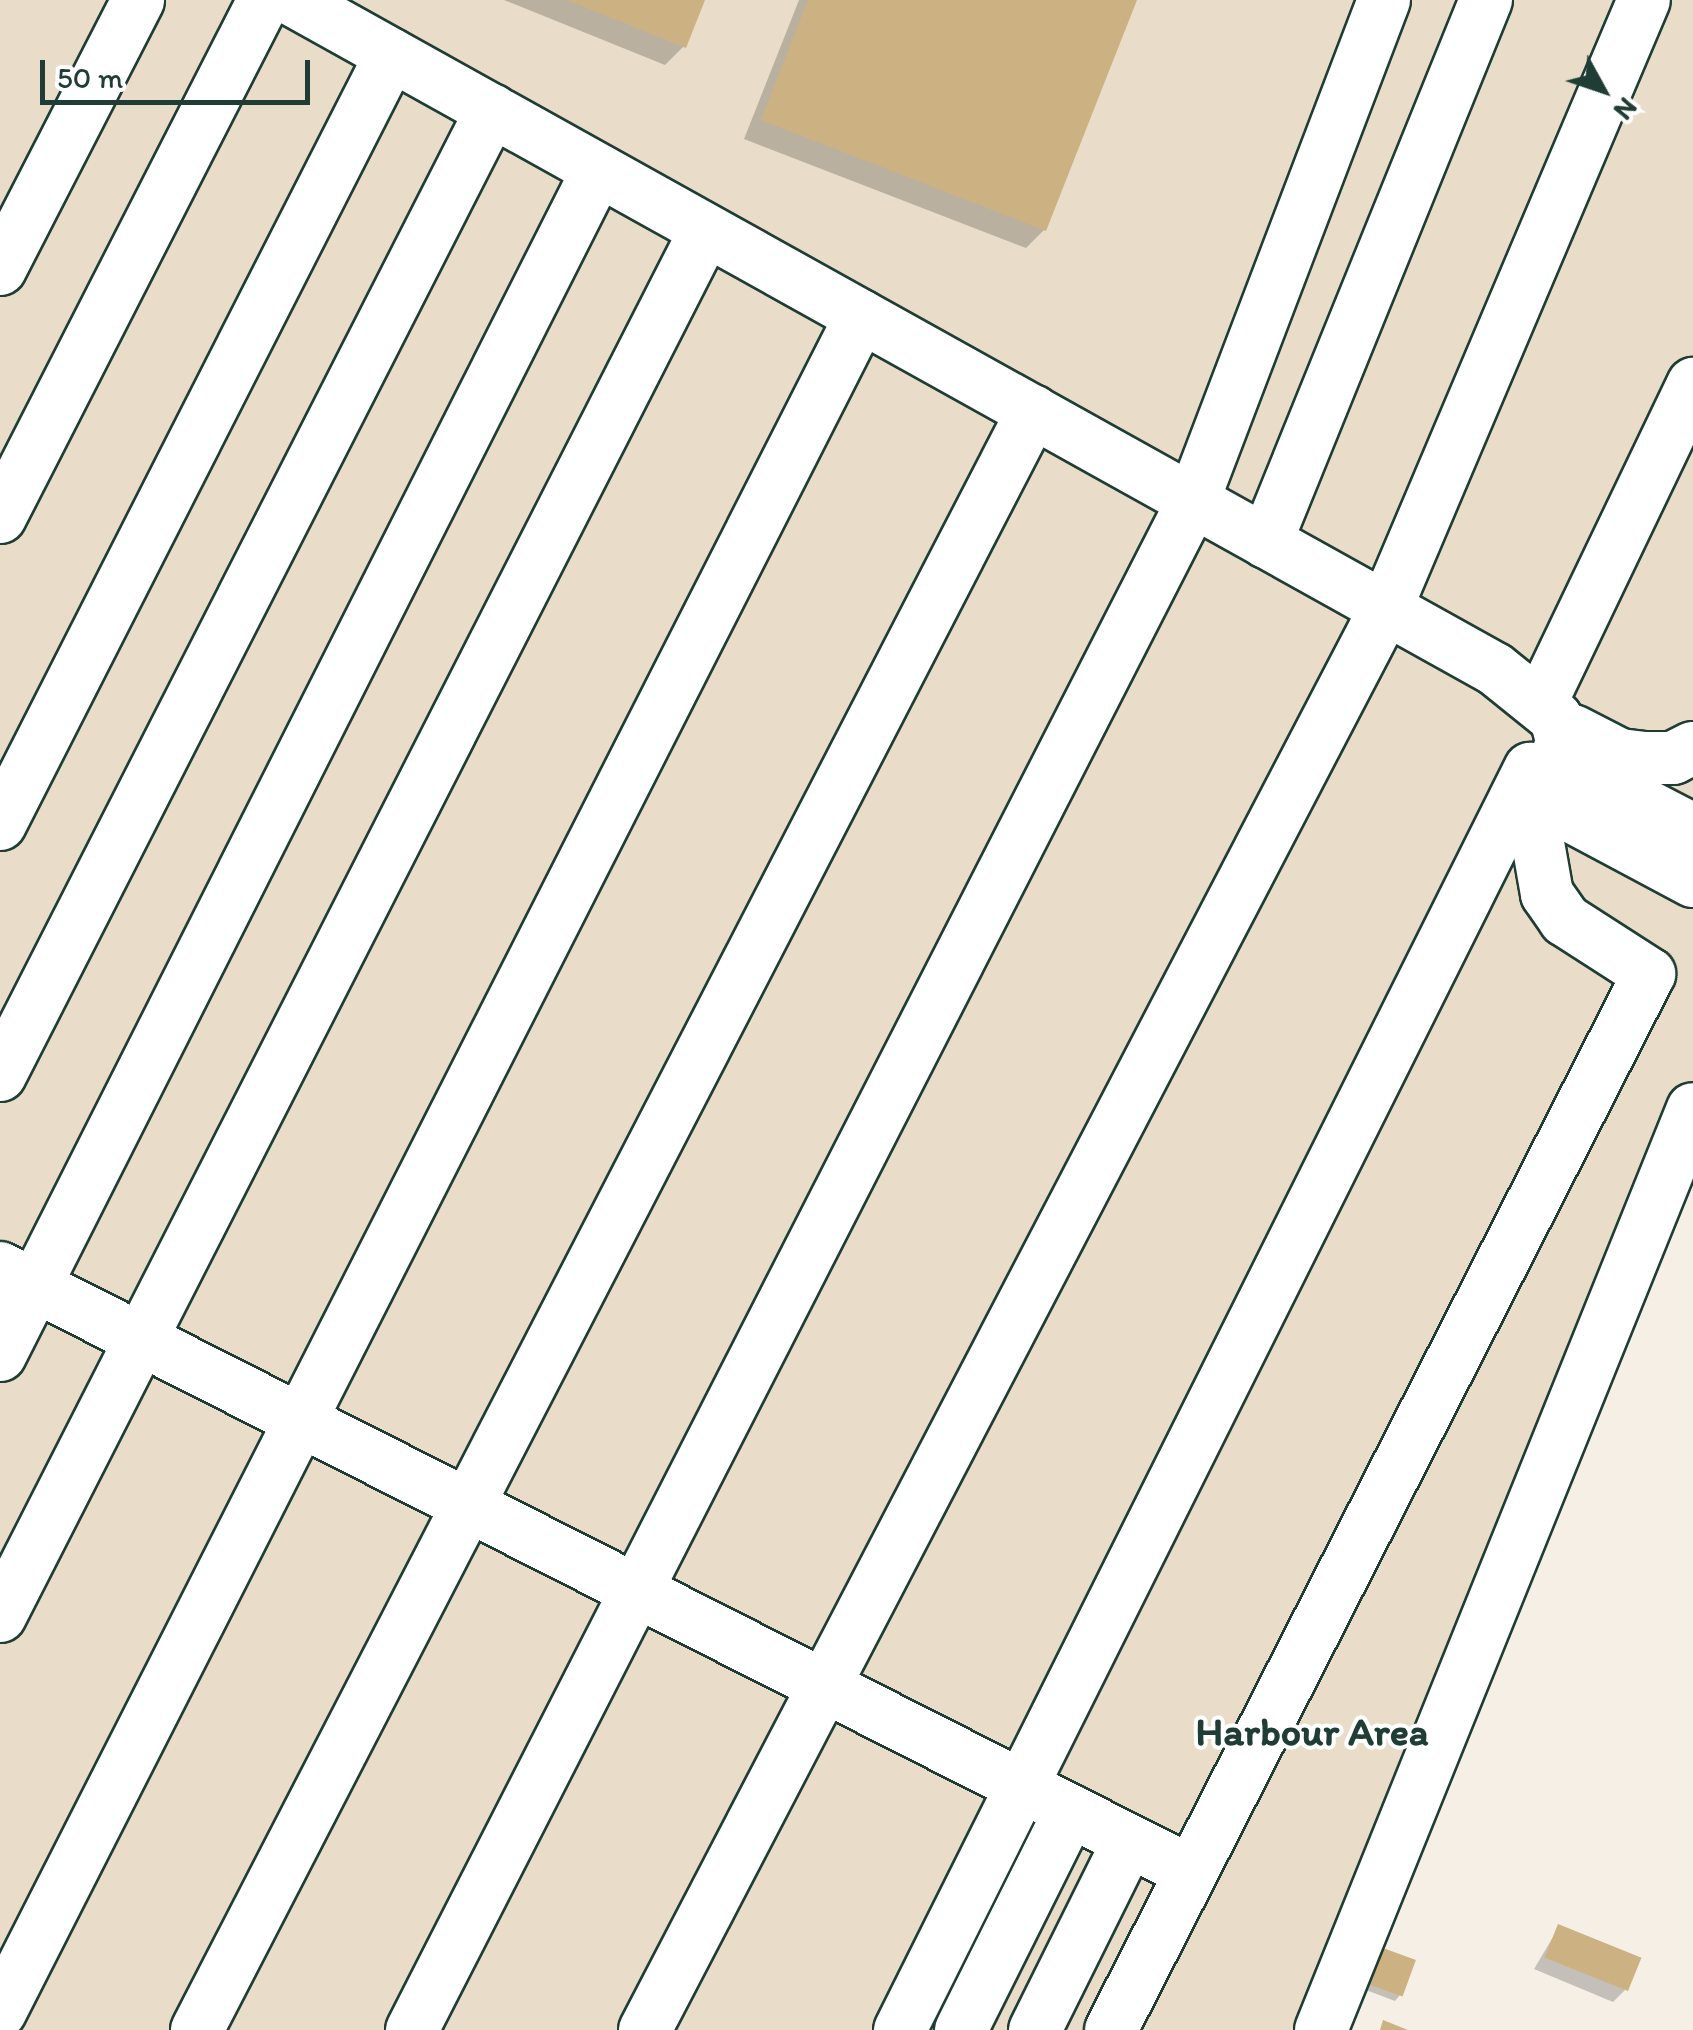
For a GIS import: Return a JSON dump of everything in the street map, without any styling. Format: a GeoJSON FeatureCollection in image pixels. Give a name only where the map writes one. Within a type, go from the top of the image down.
{"type":"FeatureCollection","features":[{"type":"Feature","properties":{"kind":"lane"},"geometry":{"type":"LineString","coordinates":[[0,269],[138,0]]}},
{"type":"Feature","properties":{"kind":"lane"},"geometry":{"type":"LineString","coordinates":[[0,517],[264,0]]}},
{"type":"Feature","properties":{"kind":"lane"},"geometry":{"type":"LineString","coordinates":[[293,0],[1496,669],[1548,711],[1620,754],[1673,758],[1693,748]]}},
{"type":"Feature","properties":{"kind":"lane"},"geometry":{"type":"LineString","coordinates":[[412,2030],[1193,500],[1384,0]]}},
{"type":"Feature","properties":{"kind":"lane"},"geometry":{"type":"LineString","coordinates":[[1266,542],[1486,0]]}},
{"type":"Feature","properties":{"kind":"lane"},"geometry":{"type":"LineString","coordinates":[[645,2030],[1386,608],[1644,0]]}},
{"type":"Feature","properties":{"kind":"lane"},"geometry":{"type":"LineString","coordinates":[[0,824],[391,55]]}},
{"type":"Feature","properties":{"kind":"lane"},"geometry":{"type":"LineString","coordinates":[[0,1075],[492,110]]}},
{"type":"Feature","properties":{"kind":"lane"},"geometry":{"type":"LineString","coordinates":[[0,1355],[18,1277],[598,170]]}},
{"type":"Feature","properties":{"kind":"lane"},"geometry":{"type":"LineString","coordinates":[[0,1616],[706,230]]}},
{"type":"Feature","properties":{"kind":"lane"},"geometry":{"type":"LineString","coordinates":[[0,2012],[860,316]]}},
{"type":"Feature","properties":{"kind":"lane"},"geometry":{"type":"LineString","coordinates":[[1034,2030],[1103,1828],[1548,711],[1693,384]]}},
{"type":"Feature","properties":{"kind":"lane"},"geometry":{"type":"LineString","coordinates":[[196,2030],[1033,411]]}},
{"type":"Feature","properties":{"kind":"lane"},"geometry":{"type":"LineString","coordinates":[[961,2030],[1103,1828],[1650,974],[1566,920],[1542,880],[1535,826],[1564,794],[1562,742],[1548,711]]}},
{"type":"Feature","properties":{"kind":"lane"},"geometry":{"type":"LineString","coordinates":[[1548,711],[1572,747],[1620,792],[1693,830]]}},
{"type":"Feature","properties":{"kind":"lane"},"geometry":{"type":"LineString","coordinates":[[1564,794],[1693,881]]}},
{"type":"Feature","properties":{"kind":"lane"},"geometry":{"type":"LineString","coordinates":[[1321,2030],[1693,1108]]}},
{"type":"Feature","properties":{"kind":"lane"},"geometry":{"type":"LineString","coordinates":[[18,1277],[1103,1828]]}},
{"type":"Feature","properties":{"kind":"lane"},"geometry":{"type":"LineString","coordinates":[[900,2030],[1103,1828]]}},
{"type":"Feature","properties":{"kind":"lane"},"geometry":{"type":"LineString","coordinates":[[934,2030],[1103,1828]]}},
{"type":"Feature","properties":{"kind":"lane"},"geometry":{"type":"LineString","coordinates":[[994,2030],[1103,1828]]}},
{"type":"Feature","properties":{"kind":"lane"},"geometry":{"type":"LineString","coordinates":[[1076,2030],[1103,1828]]}},
{"type":"Feature","properties":{"kind":"lane"},"geometry":{"type":"LineString","coordinates":[[1103,1828],[1110,2030]]}},
{"type":"Feature","properties":{"kind":"shaded area"},"geometry":{"type":"Polygon","coordinates":[[[0,0],[1693,0],[1693,1101],[1313,2030],[0,2030],[0,0]]]}},
{"type":"Feature","properties":{"kind":"building"},"geometry":{"type":"Polygon","coordinates":[[[567,0],[705,0],[686,48],[567,0]]]}},
{"type":"Feature","properties":{"kind":"building"},"geometry":{"type":"Polygon","coordinates":[[[808,0],[1137,0],[1046,231],[761,120],[808,0]]]}},
{"type":"Feature","properties":{"kind":"building"},"geometry":{"type":"Polygon","coordinates":[[[1558,1924],[1641,1958],[1628,1991],[1545,1957],[1558,1924]]]}},
{"type":"Feature","properties":{"kind":"building"},"geometry":{"type":"Polygon","coordinates":[[[1383,1948],[1416,1960],[1403,1997],[1370,1985],[1383,1948]]]}},
{"type":"Feature","properties":{"kind":"building"},"geometry":{"type":"Polygon","coordinates":[[[1383,2020],[1408,2030],[1380,2030],[1383,2020]]]}},
{"type":"Feature","properties":{"kind":"district","name":"Harbour Area"},"geometry":{"type":"Point","coordinates":[1312,1731]}}]}
